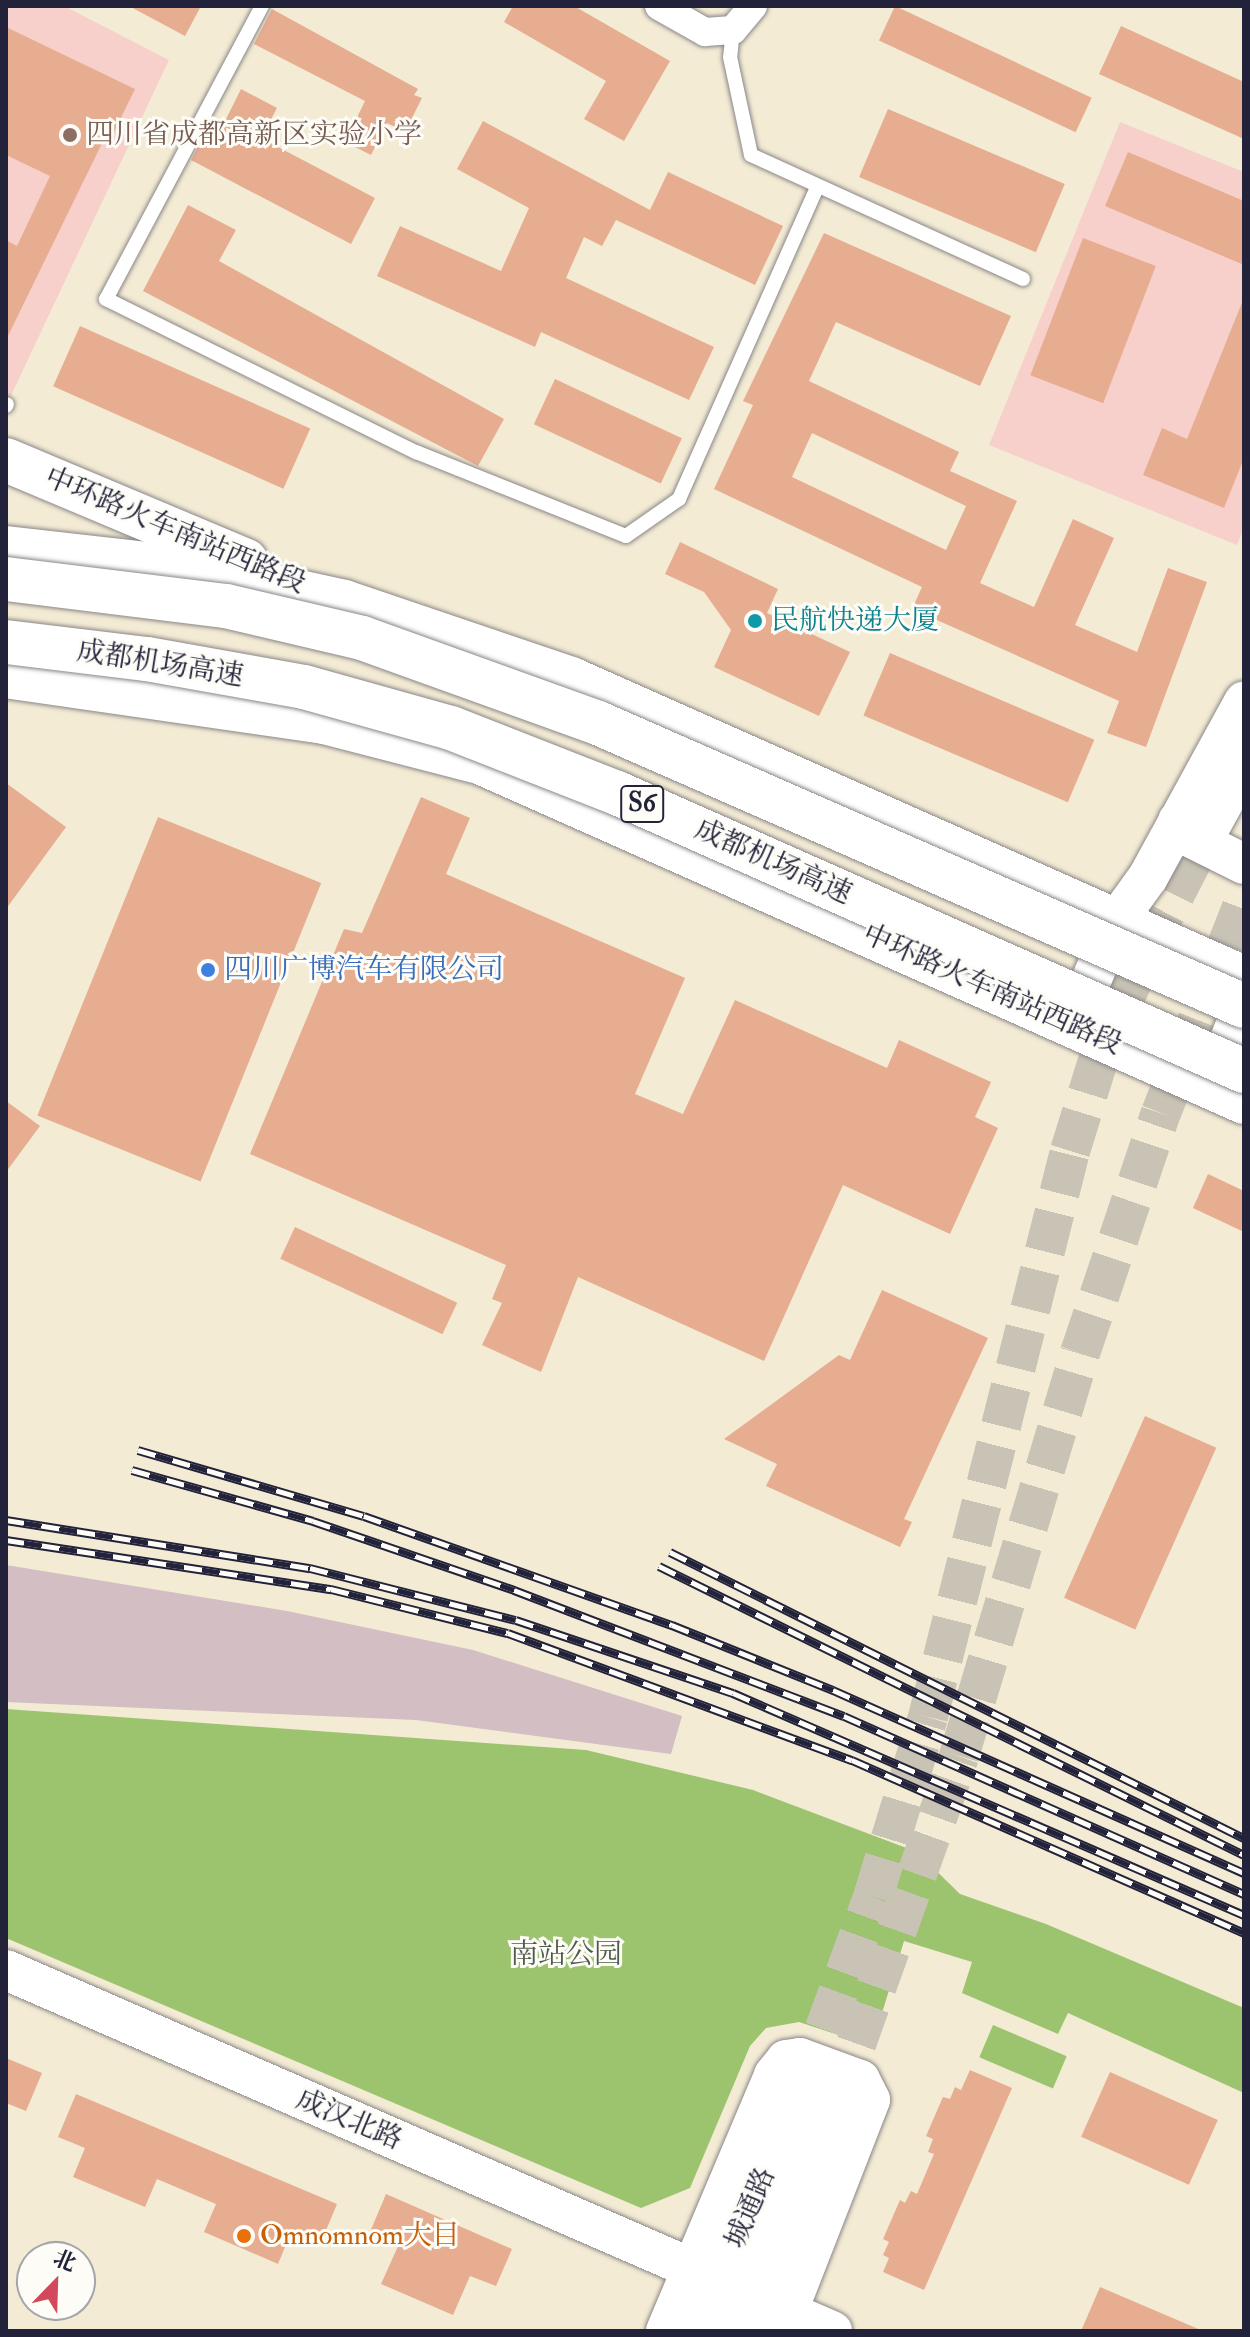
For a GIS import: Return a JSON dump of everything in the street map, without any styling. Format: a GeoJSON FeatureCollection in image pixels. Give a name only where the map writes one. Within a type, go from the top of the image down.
{"type":"FeatureCollection","features":[{"type":"Feature","properties":{"kind":"main road","name":"中环路火车南站西路段"},"geometry":{"type":"LineString","coordinates":[[6,460],[344,602],[571,679],[1244,978]]}},
{"type":"Feature","properties":{"kind":"main road","name":"中环路火车南站西路段"},"geometry":{"type":"LineString","coordinates":[[6,548],[199,570],[344,602]]}},
{"type":"Feature","properties":{"kind":"main road","name":"成都机场高速"},"geometry":{"type":"LineString","coordinates":[[6,579],[226,606],[362,638],[598,723],[1244,1005]]}},
{"type":"Feature","properties":{"kind":"main road","name":"成都机场高速"},"geometry":{"type":"LineString","coordinates":[[6,642],[147,659],[304,687],[451,728],[617,793],[1233,1087]]}},
{"type":"Feature","properties":{"kind":"main road","name":"中环路火车南站西路段"},"geometry":{"type":"LineString","coordinates":[[6,676],[324,722],[482,763],[1072,1025],[1233,1087]]}},
{"type":"Feature","properties":{"kind":"street"},"geometry":{"type":"LineString","coordinates":[[659,6],[705,32],[733,30],[753,6]]}},
{"type":"Feature","properties":{"kind":"street"},"geometry":{"type":"LineString","coordinates":[[1244,702],[1190,837],[1244,864]]}},
{"type":"Feature","properties":{"kind":"street"},"geometry":{"type":"LineString","coordinates":[[1072,1025],[1117,920],[1148,877],[1244,765]]}},
{"type":"Feature","properties":{"kind":"street"},"geometry":{"type":"LineString","coordinates":[[1233,1087],[1244,1005]]}},
{"type":"Feature","properties":{"kind":"street","name":"成汉北路"},"geometry":{"type":"LineString","coordinates":[[6,1970],[693,2269]]}},
{"type":"Feature","properties":{"kind":"street"},"geometry":{"type":"LineString","coordinates":[[666,2331],[774,2075],[786,2060],[800,2058],[860,2080],[870,2100],[784,2321],[832,2331]]}},
{"type":"Feature","properties":{"kind":"street","name":"城通路"},"geometry":{"type":"LineString","coordinates":[[699,2331],[820,2093],[738,2331]]}},
{"type":"Feature","properties":{"kind":"lane"},"geometry":{"type":"LineString","coordinates":[[262,6],[106,299],[416,452],[626,536],[679,499],[818,186]]}},
{"type":"Feature","properties":{"kind":"lane"},"geometry":{"type":"LineString","coordinates":[[733,30],[730,57],[751,155],[1023,279]]}},
{"type":"Feature","properties":{"kind":"shaded area","name":"四川省成都高新区实验小学"},"geometry":{"type":"Polygon","coordinates":[[[6,6],[64,6],[169,60],[7,404],[6,6]]]}},
{"type":"Feature","properties":{"kind":"shaded area"},"geometry":{"type":"Polygon","coordinates":[[[1120,122],[1244,172],[1244,527],[1237,545],[989,445],[1120,122]]]}},
{"type":"Feature","properties":{"kind":"shaded area"},"geometry":{"type":"Polygon","coordinates":[[[6,1565],[287,1611],[473,1650],[682,1716],[671,1754],[416,1720],[6,1702],[6,1565]]]}},
{"type":"Feature","properties":{"kind":"green space","name":"南站公园"},"geometry":{"type":"Polygon","coordinates":[[[6,1709],[586,1750],[753,1790],[917,1852],[960,1894],[1046,1924],[1244,2008],[1244,2093],[1068,2013],[1058,2034],[962,1993],[972,1962],[904,1941],[872,2046],[799,2022],[766,2028],[750,2046],[690,2188],[641,2208],[6,1938],[6,1709]]]}},
{"type":"Feature","properties":{"kind":"green space"},"geometry":{"type":"Polygon","coordinates":[[[993,2025],[1067,2056],[1053,2088],[979,2057],[993,2025]]]}},
{"type":"Feature","properties":{"kind":"building"},"geometry":{"type":"Polygon","coordinates":[[[129,6],[201,6],[185,36],[129,6]]]}},
{"type":"Feature","properties":{"kind":"building"},"geometry":{"type":"Polygon","coordinates":[[[513,6],[574,6],[670,61],[624,141],[584,119],[606,81],[504,22],[513,6]]]}},
{"type":"Feature","properties":{"kind":"building"},"geometry":{"type":"Polygon","coordinates":[[[895,6],[1092,98],[1076,132],[879,40],[895,6]]]}},
{"type":"Feature","properties":{"kind":"building"},"geometry":{"type":"Polygon","coordinates":[[[272,9],[418,89],[414,95],[422,98],[405,132],[387,123],[371,155],[345,142],[365,101],[254,44],[272,9]]]}},
{"type":"Feature","properties":{"kind":"building"},"geometry":{"type":"Polygon","coordinates":[[[1121,26],[1244,82],[1244,139],[1099,74],[1121,26]]]}},
{"type":"Feature","properties":{"kind":"building"},"geometry":{"type":"Polygon","coordinates":[[[6,27],[135,89],[114,132],[109,129],[6,340],[6,240],[17,246],[50,176],[6,155],[6,27]]]}},
{"type":"Feature","properties":{"kind":"building"},"geometry":{"type":"Polygon","coordinates":[[[241,89],[277,108],[261,138],[375,198],[351,244],[191,160],[213,119],[225,121],[241,89]]]}},
{"type":"Feature","properties":{"kind":"building"},"geometry":{"type":"Polygon","coordinates":[[[888,109],[1065,184],[1036,252],[859,177],[888,109]]]}},
{"type":"Feature","properties":{"kind":"building"},"geometry":{"type":"Polygon","coordinates":[[[483,121],[650,210],[668,172],[783,226],[755,285],[616,220],[602,246],[584,237],[566,278],[714,347],[689,400],[541,332],[535,347],[377,276],[400,226],[501,271],[529,208],[457,169],[483,121]]]}},
{"type":"Feature","properties":{"kind":"building"},"geometry":{"type":"Polygon","coordinates":[[[1128,152],[1244,201],[1244,265],[1105,206],[1128,152]]]}},
{"type":"Feature","properties":{"kind":"building"},"geometry":{"type":"Polygon","coordinates":[[[188,205],[236,230],[219,261],[504,419],[478,466],[143,291],[188,205]]]}},
{"type":"Feature","properties":{"kind":"building"},"geometry":{"type":"Polygon","coordinates":[[[824,233],[1011,316],[980,386],[836,322],[809,381],[959,452],[950,471],[1017,501],[980,583],[1034,607],[1073,519],[1114,538],[1075,625],[1137,652],[1168,568],[1207,582],[1146,747],[1107,733],[1119,701],[912,609],[922,587],[714,489],[753,405],[743,401],[824,233]],[[812,433],[792,477],[946,550],[966,506],[812,433]]]}},
{"type":"Feature","properties":{"kind":"building"},"geometry":{"type":"Polygon","coordinates":[[[1083,238],[1156,266],[1103,403],[1030,375],[1083,238]]]}},
{"type":"Feature","properties":{"kind":"building"},"geometry":{"type":"Polygon","coordinates":[[[1243,300],[1244,458],[1224,508],[1143,475],[1162,428],[1187,439],[1243,300]]]}},
{"type":"Feature","properties":{"kind":"building"},"geometry":{"type":"Polygon","coordinates":[[[80,326],[310,428],[283,489],[53,386],[80,326]]]}},
{"type":"Feature","properties":{"kind":"building"},"geometry":{"type":"Polygon","coordinates":[[[555,379],[682,438],[661,483],[534,424],[555,379]]]}},
{"type":"Feature","properties":{"kind":"building","name":"民航快递大厦"},"geometry":{"type":"Polygon","coordinates":[[[680,542],[778,589],[767,613],[850,652],[819,716],[714,667],[731,630],[704,592],[665,574],[680,542]]]}},
{"type":"Feature","properties":{"kind":"building"},"geometry":{"type":"Polygon","coordinates":[[[890,653],[1094,740],[1068,802],[863,716],[890,653]]]}},
{"type":"Feature","properties":{"kind":"building"},"geometry":{"type":"Polygon","coordinates":[[[6,783],[66,827],[6,909],[6,783]]]}},
{"type":"Feature","properties":{"kind":"building"},"geometry":{"type":"Polygon","coordinates":[[[421,797],[470,818],[446,874],[685,978],[635,1094],[683,1114],[735,1000],[887,1068],[899,1040],[991,1082],[975,1117],[998,1128],[950,1234],[843,1185],[764,1361],[578,1277],[541,1372],[482,1345],[502,1303],[492,1299],[506,1265],[250,1154],[344,929],[362,933],[421,797]]]}},
{"type":"Feature","properties":{"kind":"building"},"geometry":{"type":"Polygon","coordinates":[[[158,817],[321,883],[201,1181],[37,1116],[158,817]]]}},
{"type":"Feature","properties":{"kind":"building"},"geometry":{"type":"Polygon","coordinates":[[[6,1101],[40,1126],[6,1172],[6,1101]]]}},
{"type":"Feature","properties":{"kind":"building"},"geometry":{"type":"Polygon","coordinates":[[[1208,1174],[1244,1191],[1244,1232],[1193,1208],[1208,1174]]]}},
{"type":"Feature","properties":{"kind":"building"},"geometry":{"type":"Polygon","coordinates":[[[295,1227],[457,1303],[442,1334],[280,1259],[295,1227]]]}},
{"type":"Feature","properties":{"kind":"building"},"geometry":{"type":"Polygon","coordinates":[[[882,1290],[988,1338],[904,1519],[912,1522],[900,1547],[766,1486],[777,1464],[724,1439],[839,1355],[850,1360],[882,1290]]]}},
{"type":"Feature","properties":{"kind":"building"},"geometry":{"type":"Polygon","coordinates":[[[1145,1416],[1216,1448],[1135,1630],[1064,1598],[1145,1416]]]}},
{"type":"Feature","properties":{"kind":"building"},"geometry":{"type":"Polygon","coordinates":[[[6,2058],[42,2073],[26,2111],[6,2103],[6,2058]]]}},
{"type":"Feature","properties":{"kind":"building"},"geometry":{"type":"Polygon","coordinates":[[[970,2070],[1012,2088],[924,2290],[883,2272],[889,2258],[883,2255],[889,2242],[883,2239],[900,2200],[905,2203],[911,2191],[917,2194],[934,2154],[928,2152],[933,2139],[926,2136],[943,2097],[950,2099],[955,2087],[961,2090],[970,2070]]]}},
{"type":"Feature","properties":{"kind":"building"},"geometry":{"type":"Polygon","coordinates":[[[1110,2072],[1218,2120],[1189,2185],[1081,2137],[1110,2072]]]}},
{"type":"Feature","properties":{"kind":"building"},"geometry":{"type":"Polygon","coordinates":[[[76,2094],[337,2204],[321,2242],[292,2230],[278,2264],[204,2232],[216,2204],[157,2179],[145,2207],[73,2177],[85,2148],[58,2137],[76,2094]]]}},
{"type":"Feature","properties":{"kind":"building"},"geometry":{"type":"Polygon","coordinates":[[[386,2194],[512,2249],[496,2286],[470,2276],[453,2315],[381,2284],[399,2244],[370,2232],[386,2194]]]}},
{"type":"Feature","properties":{"kind":"building"},"geometry":{"type":"Polygon","coordinates":[[[1100,2287],[1203,2331],[1081,2331],[1100,2287]]]}},
{"type":"Feature","properties":{"kind":"tunnel"},"geometry":{"type":"LineString","coordinates":[[804,2086],[873,1897],[928,1717],[1070,1151],[1100,1054],[1147,948],[1207,832]]}},
{"type":"Feature","properties":{"kind":"tunnel"},"geometry":{"type":"LineString","coordinates":[[836,2100],[959,1756],[1080,1353],[1161,1113],[1244,902]]}},
{"type":"Feature","properties":{"kind":"railway"},"geometry":{"type":"LineString","coordinates":[[138,1450],[364,1516],[672,1625],[833,1690],[1244,1873]]}},
{"type":"Feature","properties":{"kind":"railway"},"geometry":{"type":"LineString","coordinates":[[132,1470],[313,1521],[514,1590],[844,1716],[1244,1894]]}},
{"type":"Feature","properties":{"kind":"railway"},"geometry":{"type":"LineString","coordinates":[[6,1520],[310,1568],[516,1620],[733,1693],[1244,1915]]}},
{"type":"Feature","properties":{"kind":"railway"},"geometry":{"type":"LineString","coordinates":[[6,1540],[331,1589],[508,1633],[852,1760],[1244,1933]]}},
{"type":"Feature","properties":{"kind":"railway"},"geometry":{"type":"LineString","coordinates":[[670,1552],[1244,1838]]}},
{"type":"Feature","properties":{"kind":"railway"},"geometry":{"type":"LineString","coordinates":[[659,1566],[1244,1855]]}},
{"type":"Feature","properties":{"kind":"place","name":"四川省成都高新区实验小学"},"geometry":{"type":"Point","coordinates":[70,135]}},
{"type":"Feature","properties":{"kind":"place","name":"民航快递大厦"},"geometry":{"type":"Point","coordinates":[755,621]}},
{"type":"Feature","properties":{"kind":"place","name":"四川广博汽车有限公司"},"geometry":{"type":"Point","coordinates":[208,970]}},
{"type":"Feature","properties":{"kind":"place","name":"Omnomnom大目"},"geometry":{"type":"Point","coordinates":[244,2236]}}]}
